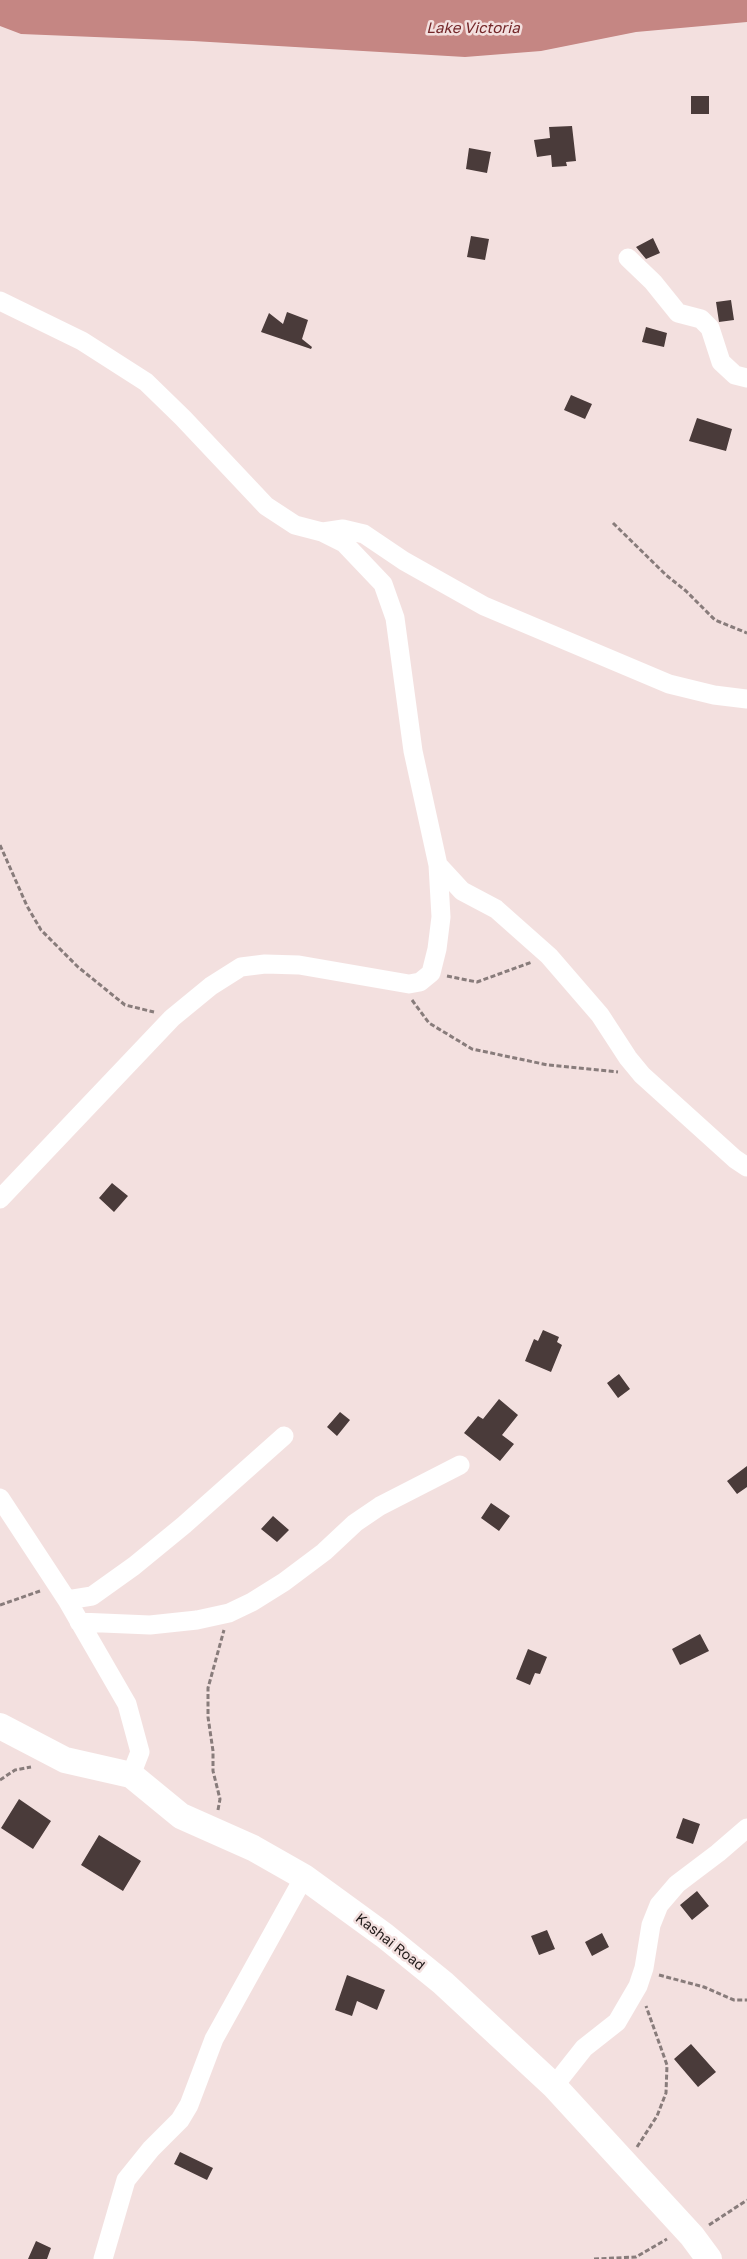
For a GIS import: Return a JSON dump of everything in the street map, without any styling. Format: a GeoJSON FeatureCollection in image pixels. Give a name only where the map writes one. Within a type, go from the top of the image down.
{"type":"FeatureCollection","features":[{"type":"Feature","properties":{"kind":"street"},"geometry":{"type":"LineString","coordinates":[[628,258],[653,282],[678,314],[700,319],[710,328],[721,362],[735,375],[747,378]]}},
{"type":"Feature","properties":{"kind":"street"},"geometry":{"type":"LineString","coordinates":[[0,301],[82,341],[146,382],[183,418],[266,506],[295,525],[322,532],[344,543],[383,584],[395,618],[413,751],[438,865],[441,917],[438,949],[431,973],[420,982],[409,984],[299,965],[265,964],[242,966],[211,986],[174,1016],[0,1199]]}},
{"type":"Feature","properties":{"kind":"street"},"geometry":{"type":"LineString","coordinates":[[322,532],[343,529],[364,534],[404,561],[484,606],[669,684],[714,695],[747,699]]}},
{"type":"Feature","properties":{"kind":"street"},"geometry":{"type":"LineString","coordinates":[[438,865],[462,890],[496,908],[549,956],[600,1015],[628,1058],[642,1075],[735,1159],[747,1167]]}},
{"type":"Feature","properties":{"kind":"street"},"geometry":{"type":"LineString","coordinates":[[62,1592],[92,1596],[134,1566],[184,1525],[284,1436]]}},
{"type":"Feature","properties":{"kind":"street"},"geometry":{"type":"LineString","coordinates":[[79,1622],[150,1625],[197,1620],[229,1613],[252,1602],[284,1582],[324,1552],[355,1523],[380,1506],[460,1465]]}},
{"type":"Feature","properties":{"kind":"street"},"geometry":{"type":"LineString","coordinates":[[0,1498],[62,1592],[126,1704],[140,1752],[131,1775]]}},
{"type":"Feature","properties":{"kind":"street","name":"Kashai Road"},"geometry":{"type":"LineString","coordinates":[[0,1726],[65,1760],[131,1775],[181,1816],[253,1848],[304,1877],[385,1936],[443,1983],[554,2086],[688,2232],[709,2259]]}},
{"type":"Feature","properties":{"kind":"street"},"geometry":{"type":"LineString","coordinates":[[554,2086],[584,2048],[617,2022],[641,1977],[651,1925],[659,1905],[677,1884],[747,1828]]}},
{"type":"Feature","properties":{"kind":"street"},"geometry":{"type":"LineString","coordinates":[[103,2259],[126,2180],[151,2149],[180,2120],[189,2105],[214,2039],[304,1877]]}},
{"type":"Feature","properties":{"kind":"path"},"geometry":{"type":"LineString","coordinates":[[613,523],[715,620],[747,633]]}},
{"type":"Feature","properties":{"kind":"path"},"geometry":{"type":"LineString","coordinates":[[0,845],[26,906],[36,922],[78,967],[125,1005],[174,1016]]}},
{"type":"Feature","properties":{"kind":"path"},"geometry":{"type":"LineString","coordinates":[[431,973],[477,982],[549,956]]}},
{"type":"Feature","properties":{"kind":"path"},"geometry":{"type":"LineString","coordinates":[[398,982],[429,1023],[472,1049],[548,1065],[642,1075]]}},
{"type":"Feature","properties":{"kind":"path"},"geometry":{"type":"LineString","coordinates":[[0,1605],[62,1592]]}},
{"type":"Feature","properties":{"kind":"path"},"geometry":{"type":"LineString","coordinates":[[214,1830],[220,1799],[213,1771],[213,1751],[208,1717],[208,1688],[229,1613]]}},
{"type":"Feature","properties":{"kind":"path"},"geometry":{"type":"LineString","coordinates":[[626,2164],[657,2116],[666,2093],[667,2065],[641,1977],[662,1977],[704,1987],[734,2000],[747,2000]]}},
{"type":"Feature","properties":{"kind":"path"},"geometry":{"type":"LineString","coordinates":[[594,2259],[636,2256],[649,2251],[747,2200]]}},
{"type":"Feature","properties":{"kind":"water","name":"Lake Victoria"},"geometry":{"type":"Polygon","coordinates":[[[0,0],[747,0],[747,22],[636,32],[541,51],[465,57],[193,41],[21,34],[0,26],[0,0]]]}},
{"type":"Feature","properties":{"kind":"building"},"geometry":{"type":"Polygon","coordinates":[[[691,96],[709,96],[709,114],[691,114],[691,96]]]}},
{"type":"Feature","properties":{"kind":"building"},"geometry":{"type":"Polygon","coordinates":[[[572,126],[576,161],[566,162],[567,166],[552,167],[551,155],[537,157],[534,140],[550,138],[549,127],[572,126]]]}},
{"type":"Feature","properties":{"kind":"building"},"geometry":{"type":"Polygon","coordinates":[[[469,148],[491,152],[487,173],[466,169],[469,148]]]}},
{"type":"Feature","properties":{"kind":"building"},"geometry":{"type":"Polygon","coordinates":[[[471,236],[489,239],[485,260],[467,257],[471,236]]]}},
{"type":"Feature","properties":{"kind":"building"},"geometry":{"type":"Polygon","coordinates":[[[653,238],[660,253],[646,259],[636,247],[653,238]]]}},
{"type":"Feature","properties":{"kind":"building"},"geometry":{"type":"Polygon","coordinates":[[[731,300],[734,320],[719,322],[716,302],[731,300]]]}},
{"type":"Feature","properties":{"kind":"building"},"geometry":{"type":"Polygon","coordinates":[[[287,312],[308,320],[302,339],[312,347],[311,349],[261,332],[269,313],[283,324],[287,312]]]}},
{"type":"Feature","properties":{"kind":"building"},"geometry":{"type":"Polygon","coordinates":[[[646,327],[667,333],[664,347],[642,342],[646,327]]]}},
{"type":"Feature","properties":{"kind":"building"},"geometry":{"type":"Polygon","coordinates":[[[571,395],[592,404],[585,419],[564,410],[571,395]]]}},
{"type":"Feature","properties":{"kind":"building"},"geometry":{"type":"Polygon","coordinates":[[[697,418],[732,429],[726,451],[689,441],[697,418]]]}},
{"type":"Feature","properties":{"kind":"building"},"geometry":{"type":"Polygon","coordinates":[[[112,1183],[128,1196],[114,1212],[99,1198],[112,1183]]]}},
{"type":"Feature","properties":{"kind":"building"},"geometry":{"type":"Polygon","coordinates":[[[543,1330],[559,1337],[557,1342],[562,1345],[551,1372],[525,1361],[534,1339],[538,1341],[543,1330]]]}},
{"type":"Feature","properties":{"kind":"building"},"geometry":{"type":"Polygon","coordinates":[[[619,1374],[630,1389],[618,1398],[607,1383],[619,1374]]]}},
{"type":"Feature","properties":{"kind":"building"},"geometry":{"type":"Polygon","coordinates":[[[499,1399],[518,1415],[502,1435],[514,1444],[500,1461],[464,1433],[478,1416],[483,1419],[499,1399]]]}},
{"type":"Feature","properties":{"kind":"building"},"geometry":{"type":"Polygon","coordinates":[[[340,1412],[350,1420],[337,1436],[327,1427],[340,1412]]]}},
{"type":"Feature","properties":{"kind":"building"},"geometry":{"type":"Polygon","coordinates":[[[747,1466],[747,1487],[737,1494],[727,1481],[747,1466]]]}},
{"type":"Feature","properties":{"kind":"building"},"geometry":{"type":"Polygon","coordinates":[[[491,1503],[510,1516],[499,1531],[481,1518],[491,1503]]]}},
{"type":"Feature","properties":{"kind":"building"},"geometry":{"type":"Polygon","coordinates":[[[273,1516],[289,1530],[277,1542],[261,1529],[273,1516]]]}},
{"type":"Feature","properties":{"kind":"building"},"geometry":{"type":"Polygon","coordinates":[[[700,1634],[709,1651],[680,1665],[672,1649],[700,1634]]]}},
{"type":"Feature","properties":{"kind":"building"},"geometry":{"type":"Polygon","coordinates":[[[528,1649],[547,1657],[540,1674],[535,1673],[530,1685],[516,1679],[528,1649]]]}},
{"type":"Feature","properties":{"kind":"building"},"geometry":{"type":"Polygon","coordinates":[[[19,1799],[51,1821],[33,1849],[1,1828],[19,1799]]]}},
{"type":"Feature","properties":{"kind":"building"},"geometry":{"type":"Polygon","coordinates":[[[683,1818],[700,1824],[693,1844],[676,1838],[683,1818]]]}},
{"type":"Feature","properties":{"kind":"building"},"geometry":{"type":"Polygon","coordinates":[[[99,1835],[141,1861],[123,1891],[81,1865],[99,1835]]]}},
{"type":"Feature","properties":{"kind":"building"},"geometry":{"type":"Polygon","coordinates":[[[697,1891],[709,1906],[692,1920],[680,1905],[697,1891]]]}},
{"type":"Feature","properties":{"kind":"building"},"geometry":{"type":"Polygon","coordinates":[[[547,1930],[555,1949],[539,1955],[531,1936],[547,1930]]]}},
{"type":"Feature","properties":{"kind":"building"},"geometry":{"type":"Polygon","coordinates":[[[602,1933],[609,1947],[592,1956],[585,1942],[602,1933]]]}},
{"type":"Feature","properties":{"kind":"building"},"geometry":{"type":"Polygon","coordinates":[[[347,1975],[385,1990],[377,2010],[357,2001],[352,2016],[335,2010],[347,1975]]]}},
{"type":"Feature","properties":{"kind":"building"},"geometry":{"type":"Polygon","coordinates":[[[691,2044],[716,2072],[698,2087],[674,2059],[691,2044]]]}},
{"type":"Feature","properties":{"kind":"building"},"geometry":{"type":"Polygon","coordinates":[[[180,2152],[213,2168],[207,2180],[174,2164],[180,2152]]]}},
{"type":"Feature","properties":{"kind":"building"},"geometry":{"type":"Polygon","coordinates":[[[36,2241],[51,2248],[47,2259],[28,2259],[36,2241]]]}}]}
